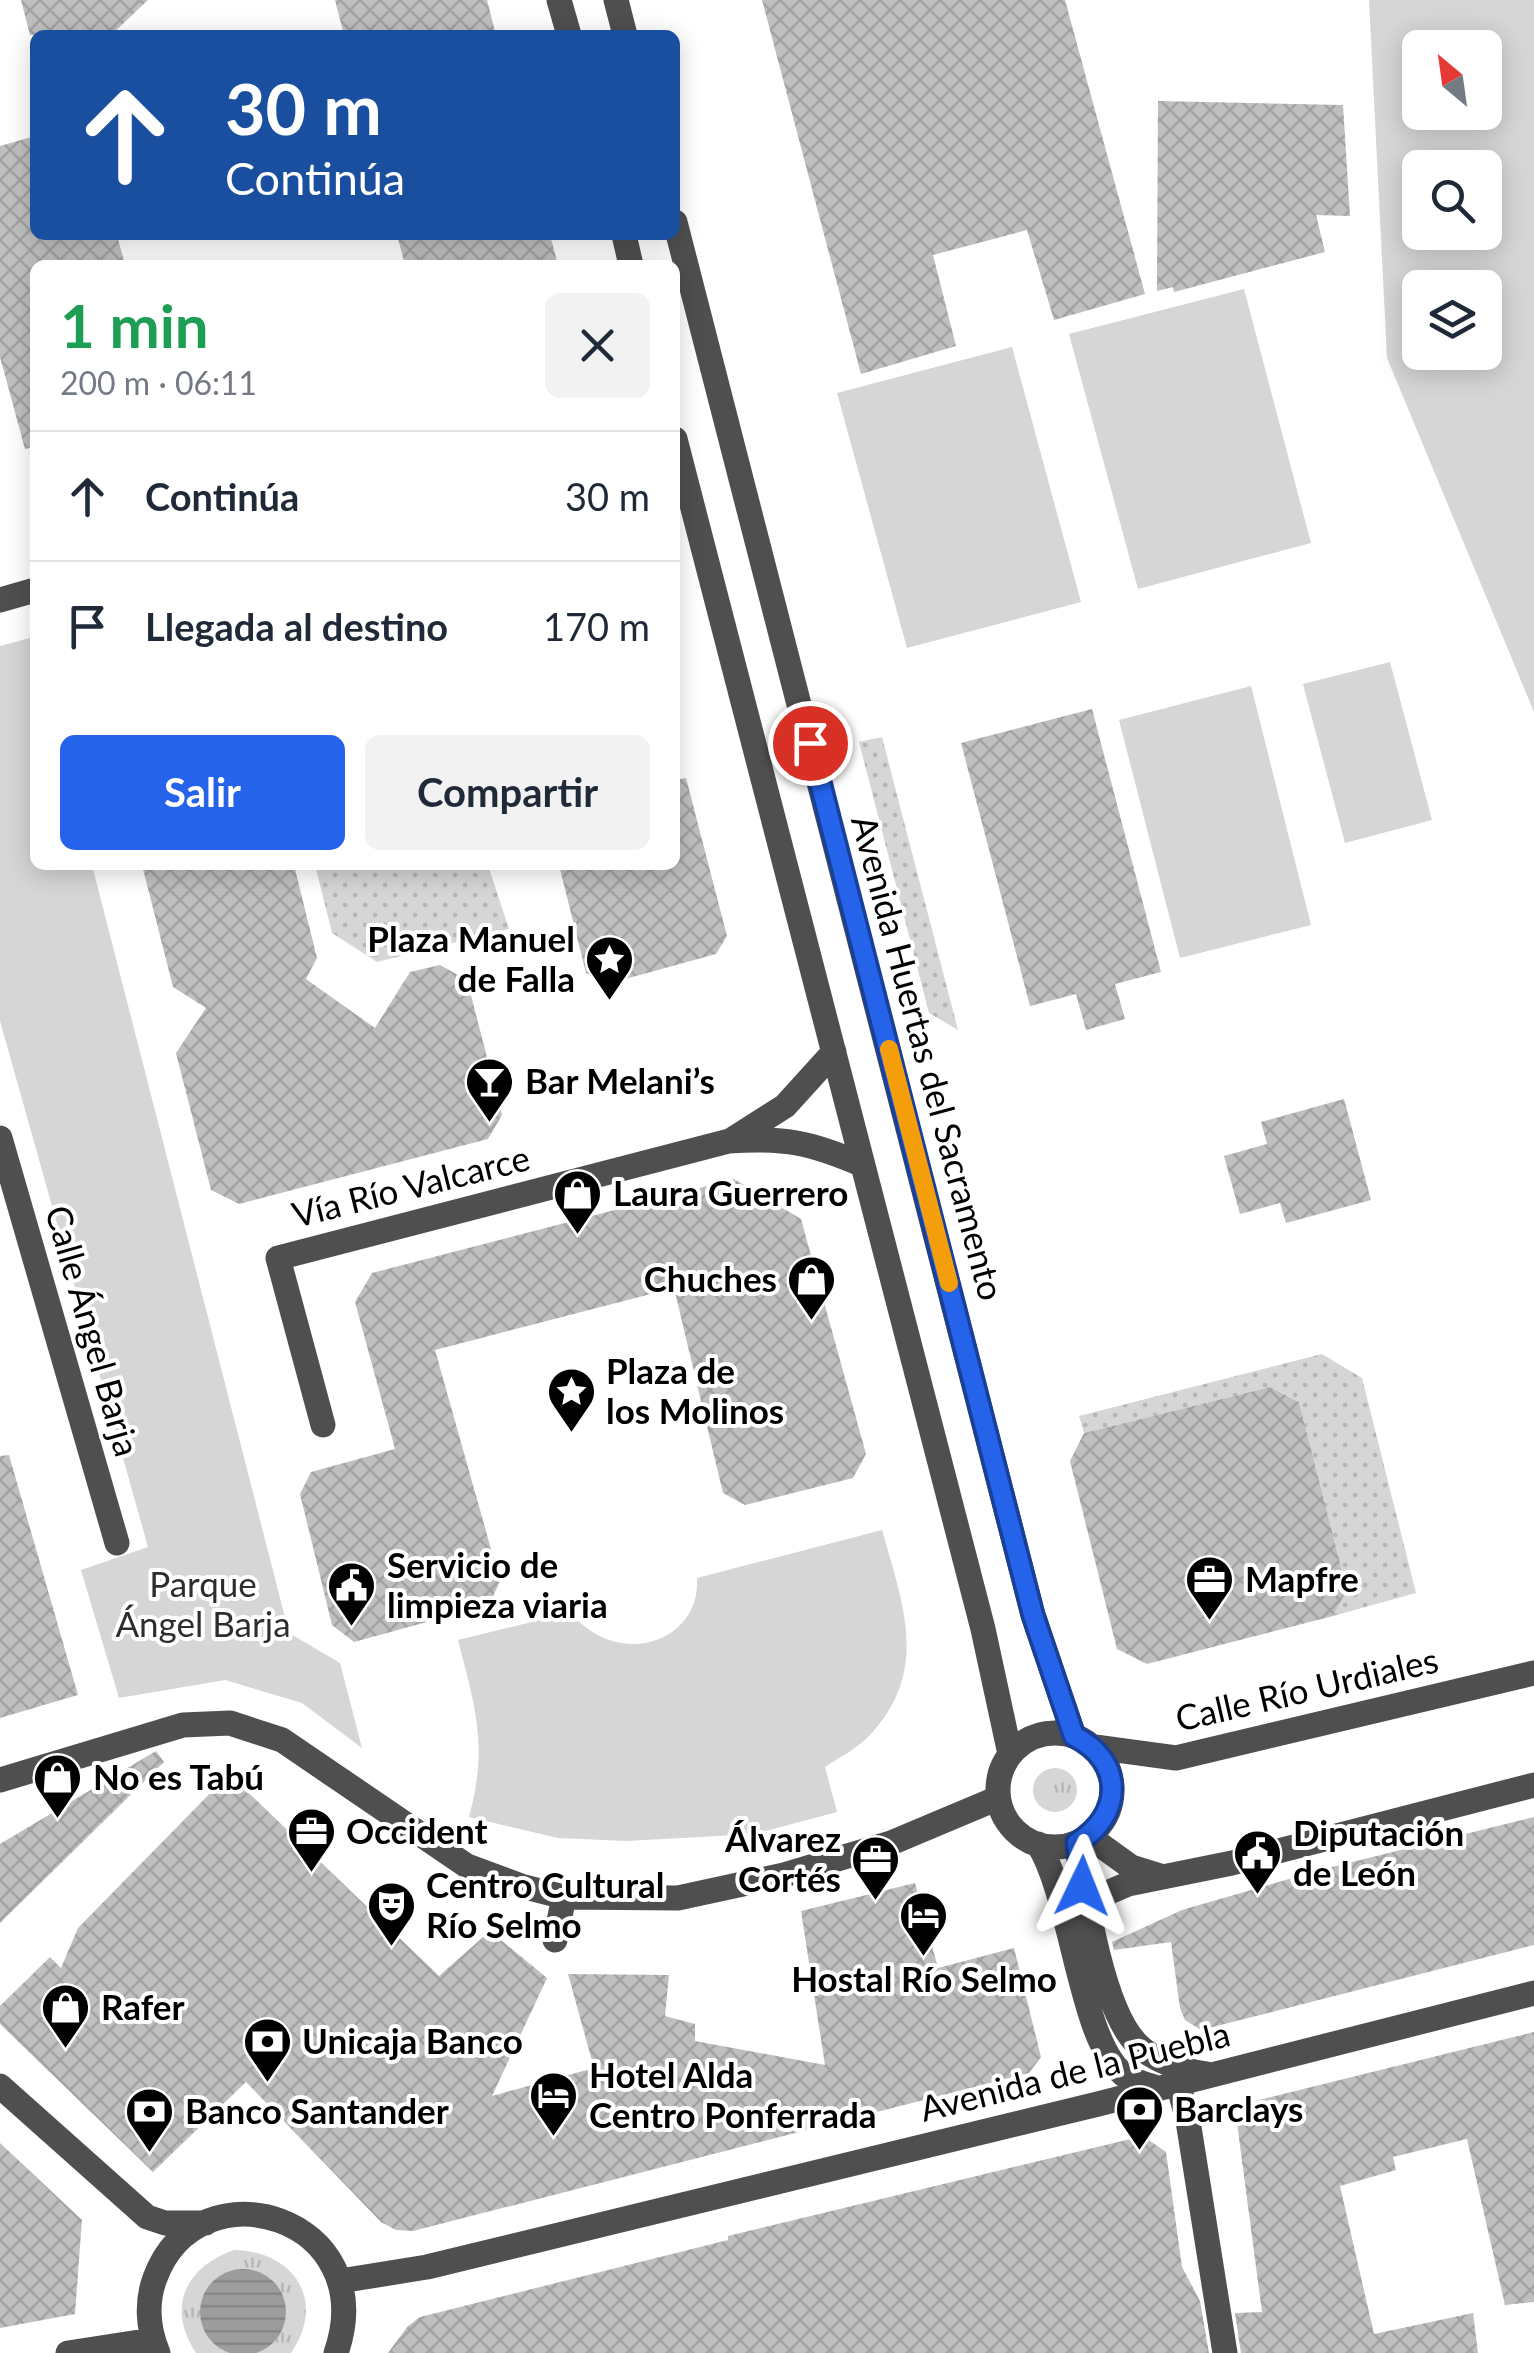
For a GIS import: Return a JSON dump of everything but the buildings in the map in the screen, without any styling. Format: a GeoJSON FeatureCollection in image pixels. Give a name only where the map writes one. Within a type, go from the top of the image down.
{"type":"FeatureCollection","features":[{"type":"Feature","properties":{"kind":"street"},"geometry":{"type":"LineString","coordinates":[[559,0],[568,30]]}},
{"type":"Feature","properties":{"kind":"street"},"geometry":{"type":"LineString","coordinates":[[616,0],[624,30]]}},
{"type":"Feature","properties":{"kind":"street","name":"Avenida Huertas del Sacramento"},"geometry":{"type":"LineString","coordinates":[[680,240],[1033,1615],[1084,1742]]}},
{"type":"Feature","properties":{"kind":"street"},"geometry":{"type":"LineString","coordinates":[[683,488],[834,1052],[983,1629],[1010,1754]]}},
{"type":"Feature","properties":{"kind":"street"},"geometry":{"type":"LineString","coordinates":[[0,600],[30,591]]}},
{"type":"Feature","properties":{"kind":"street","name":"Vía Río Valcarce"},"geometry":{"type":"LineString","coordinates":[[729,1141],[786,1106],[834,1052]]}},
{"type":"Feature","properties":{"kind":"street","name":"Calle Ángel Barja"},"geometry":{"type":"LineString","coordinates":[[0,1138],[117,1543]]}},
{"type":"Feature","properties":{"kind":"street","name":"Vía Río Valcarce"},"geometry":{"type":"LineString","coordinates":[[322,1425],[278,1258],[729,1141],[770,1138],[817,1145],[863,1165]]}},
{"type":"Feature","properties":{"kind":"street","name":"Calle Río Urdiales"},"geometry":{"type":"LineString","coordinates":[[1084,1742],[1176,1758],[1534,1673]]}},
{"type":"Feature","properties":{"kind":"street"},"geometry":{"type":"LineString","coordinates":[[0,1780],[183,1726],[230,1723],[282,1740],[467,1866],[564,1897],[678,1898],[784,1876],[891,1843],[998,1798]]}},
{"type":"Feature","properties":{"kind":"street"},"geometry":{"type":"LineString","coordinates":[[1038,1844],[1063,1846],[1082,1840],[1099,1826],[1112,1798],[1108,1767],[1084,1742],[1057,1732],[1023,1742],[1010,1754],[1002,1767],[998,1798],[1010,1825],[1038,1844],[1049,1862],[1090,2013],[1108,2056],[1126,2076],[1168,2086],[1188,2121],[1224,2353]]}},
{"type":"Feature","properties":{"kind":"street"},"geometry":{"type":"LineString","coordinates":[[0,1768],[47,1765]]}},
{"type":"Feature","properties":{"kind":"street"},"geometry":{"type":"LineString","coordinates":[[1091,1920],[1107,1893],[1128,1884],[1232,1863],[1534,1785]]}},
{"type":"Feature","properties":{"kind":"street"},"geometry":{"type":"LineString","coordinates":[[1082,1840],[1130,1868],[1165,1877]]}},
{"type":"Feature","properties":{"kind":"street"},"geometry":{"type":"LineString","coordinates":[[1082,1840],[1082,1886],[1112,1998],[1136,2044],[1191,2072],[1211,2074]]}},
{"type":"Feature","properties":{"kind":"street"},"geometry":{"type":"LineString","coordinates":[[556,1940],[564,1897]]}},
{"type":"Feature","properties":{"kind":"street","name":"Avenida de la Puebla"},"geometry":{"type":"LineString","coordinates":[[340,2281],[426,2267],[1534,1993]]}},
{"type":"Feature","properties":{"kind":"street"},"geometry":{"type":"LineString","coordinates":[[0,2086],[147,2217],[164,2223],[206,2223],[240,2214],[271,2217],[300,2229],[324,2250],[340,2281],[345,2313],[336,2353]]}},
{"type":"Feature","properties":{"kind":"street"},"geometry":{"type":"LineString","coordinates":[[68,2353],[155,2346],[148,2308],[156,2274],[180,2240],[206,2223]]}},
{"type":"Feature","properties":{"kind":"green space"},"geometry":{"type":"Polygon","coordinates":[[[1369,0],[1534,0],[1534,712],[1387,358],[1369,0]]]}},
{"type":"Feature","properties":{"kind":"green space"},"geometry":{"type":"Polygon","coordinates":[[[1244,289],[1311,543],[1138,589],[1069,334],[1244,289]]]}},
{"type":"Feature","properties":{"kind":"green space"},"geometry":{"type":"Polygon","coordinates":[[[1012,347],[1081,602],[907,648],[837,393],[1012,347]]]}},
{"type":"Feature","properties":{"kind":"green space","name":"Parque Ángel Barja"},"geometry":{"type":"Polygon","coordinates":[[[30,638],[30,870],[93,870],[289,1633],[340,1663],[362,1748],[302,1703],[225,1680],[119,1698],[81,1570],[148,1547],[0,1021],[0,646],[30,638]]]}},
{"type":"Feature","properties":{"kind":"green space"},"geometry":{"type":"Polygon","coordinates":[[[1390,662],[1432,820],[1345,843],[1303,684],[1390,662]]]}},
{"type":"Feature","properties":{"kind":"green space"},"geometry":{"type":"Polygon","coordinates":[[[1251,686],[1311,925],[1180,958],[1119,720],[1251,686]]]}},
{"type":"Feature","properties":{"kind":"green space"},"geometry":{"type":"Polygon","coordinates":[[[882,737],[958,1030],[929,1013],[859,742],[882,737]]]}},
{"type":"Feature","properties":{"kind":"green space"},"geometry":{"type":"Polygon","coordinates":[[[316,870],[490,870],[509,929],[377,962],[332,933],[316,870]]]}},
{"type":"Feature","properties":{"kind":"green space"},"geometry":{"type":"Polygon","coordinates":[[[1322,1354],[1362,1378],[1416,1593],[1333,1616],[1347,1590],[1299,1402],[1270,1387],[1084,1433],[1079,1416],[1322,1354]]]}},
{"type":"Feature","properties":{"kind":"green space"},"geometry":{"type":"Polygon","coordinates":[[[882,1530],[903,1611],[906,1661],[889,1711],[870,1735],[825,1767],[837,1812],[755,1834],[626,1841],[558,1838],[469,1817],[479,1748],[458,1640],[569,1613],[609,1640],[626,1644],[657,1640],[671,1633],[691,1610],[697,1578],[882,1530]]]}},
{"type":"Feature","properties":{"kind":"green space"},"geometry":{"type":"Polygon","coordinates":[[[1055,1768],[1071,1774],[1077,1790],[1071,1806],[1055,1812],[1039,1806],[1033,1790],[1039,1774],[1055,1768]]]}},
{"type":"Feature","properties":{"kind":"green space"},"geometry":{"type":"Polygon","coordinates":[[[234,2250],[273,2259],[298,2282],[305,2298],[306,2315],[291,2353],[196,2353],[182,2320],[185,2291],[203,2267],[234,2250]]]}},
{"type":"Feature","properties":{"kind":"shaded area"},"geometry":{"type":"Polygon","coordinates":[[[235,2269],[251,2269],[267,2276],[279,2288],[286,2304],[286,2320],[279,2336],[254,2354],[232,2354],[219,2348],[207,2336],[200,2320],[200,2304],[207,2288],[219,2276],[235,2269]]]}},
{"type":"Feature","properties":{"kind":"slow traffic"},"geometry":{"type":"LineString","coordinates":[[889,1049],[949,1283]]}},
{"type":"Feature","properties":{"kind":"place","name":"Plaza Manuel de Falla"},"geometry":{"type":"Point","coordinates":[610,1002]}},
{"type":"Feature","properties":{"kind":"place","name":"Bar Melani’s"},"geometry":{"type":"Point","coordinates":[490,1124]}},
{"type":"Feature","properties":{"kind":"place","name":"Laura Guerrero"},"geometry":{"type":"Point","coordinates":[578,1236]}},
{"type":"Feature","properties":{"kind":"place","name":"Chuches"},"geometry":{"type":"Point","coordinates":[812,1322]}},
{"type":"Feature","properties":{"kind":"place","name":"Plaza de los Molinos"},"geometry":{"type":"Point","coordinates":[571,1434]}},
{"type":"Feature","properties":{"kind":"place","name":"Mapfre"},"geometry":{"type":"Point","coordinates":[1210,1622]}},
{"type":"Feature","properties":{"kind":"place","name":"Servicio de limpieza viaria"},"geometry":{"type":"Point","coordinates":[352,1628]}},
{"type":"Feature","properties":{"kind":"place","name":"No es Tabú"},"geometry":{"type":"Point","coordinates":[58,1820]}},
{"type":"Feature","properties":{"kind":"place","name":"Occident"},"geometry":{"type":"Point","coordinates":[311,1874]}},
{"type":"Feature","properties":{"kind":"place","name":"Diputación de León"},"geometry":{"type":"Point","coordinates":[1258,1896]}},
{"type":"Feature","properties":{"kind":"place","name":"Álvarez Cortés"},"geometry":{"type":"Point","coordinates":[876,1902]}},
{"type":"Feature","properties":{"kind":"place","name":"Centro Cultural Río Selmo"},"geometry":{"type":"Point","coordinates":[391,1948]}},
{"type":"Feature","properties":{"kind":"place","name":"Hostal Río Selmo"},"geometry":{"type":"Point","coordinates":[924,1958]}},
{"type":"Feature","properties":{"kind":"place","name":"Rafer"},"geometry":{"type":"Point","coordinates":[66,2050]}},
{"type":"Feature","properties":{"kind":"place","name":"Unicaja Banco"},"geometry":{"type":"Point","coordinates":[267,2084]}},
{"type":"Feature","properties":{"kind":"place","name":"Hotel Alda Centro Ponferrada"},"geometry":{"type":"Point","coordinates":[554,2138]}},
{"type":"Feature","properties":{"kind":"place","name":"Barclays"},"geometry":{"type":"Point","coordinates":[1139,2152]}},
{"type":"Feature","properties":{"kind":"place","name":"Banco Santander"},"geometry":{"type":"Point","coordinates":[150,2154]}},
{"type":"Feature","properties":{"kind":"route"},"geometry":{"type":"LineString","coordinates":[[810,743],[1033,1615],[1074,1736],[1095,1748],[1108,1767],[1112,1782],[1112,1798],[1099,1826],[1077,1843],[1082,1886]]}}]}
